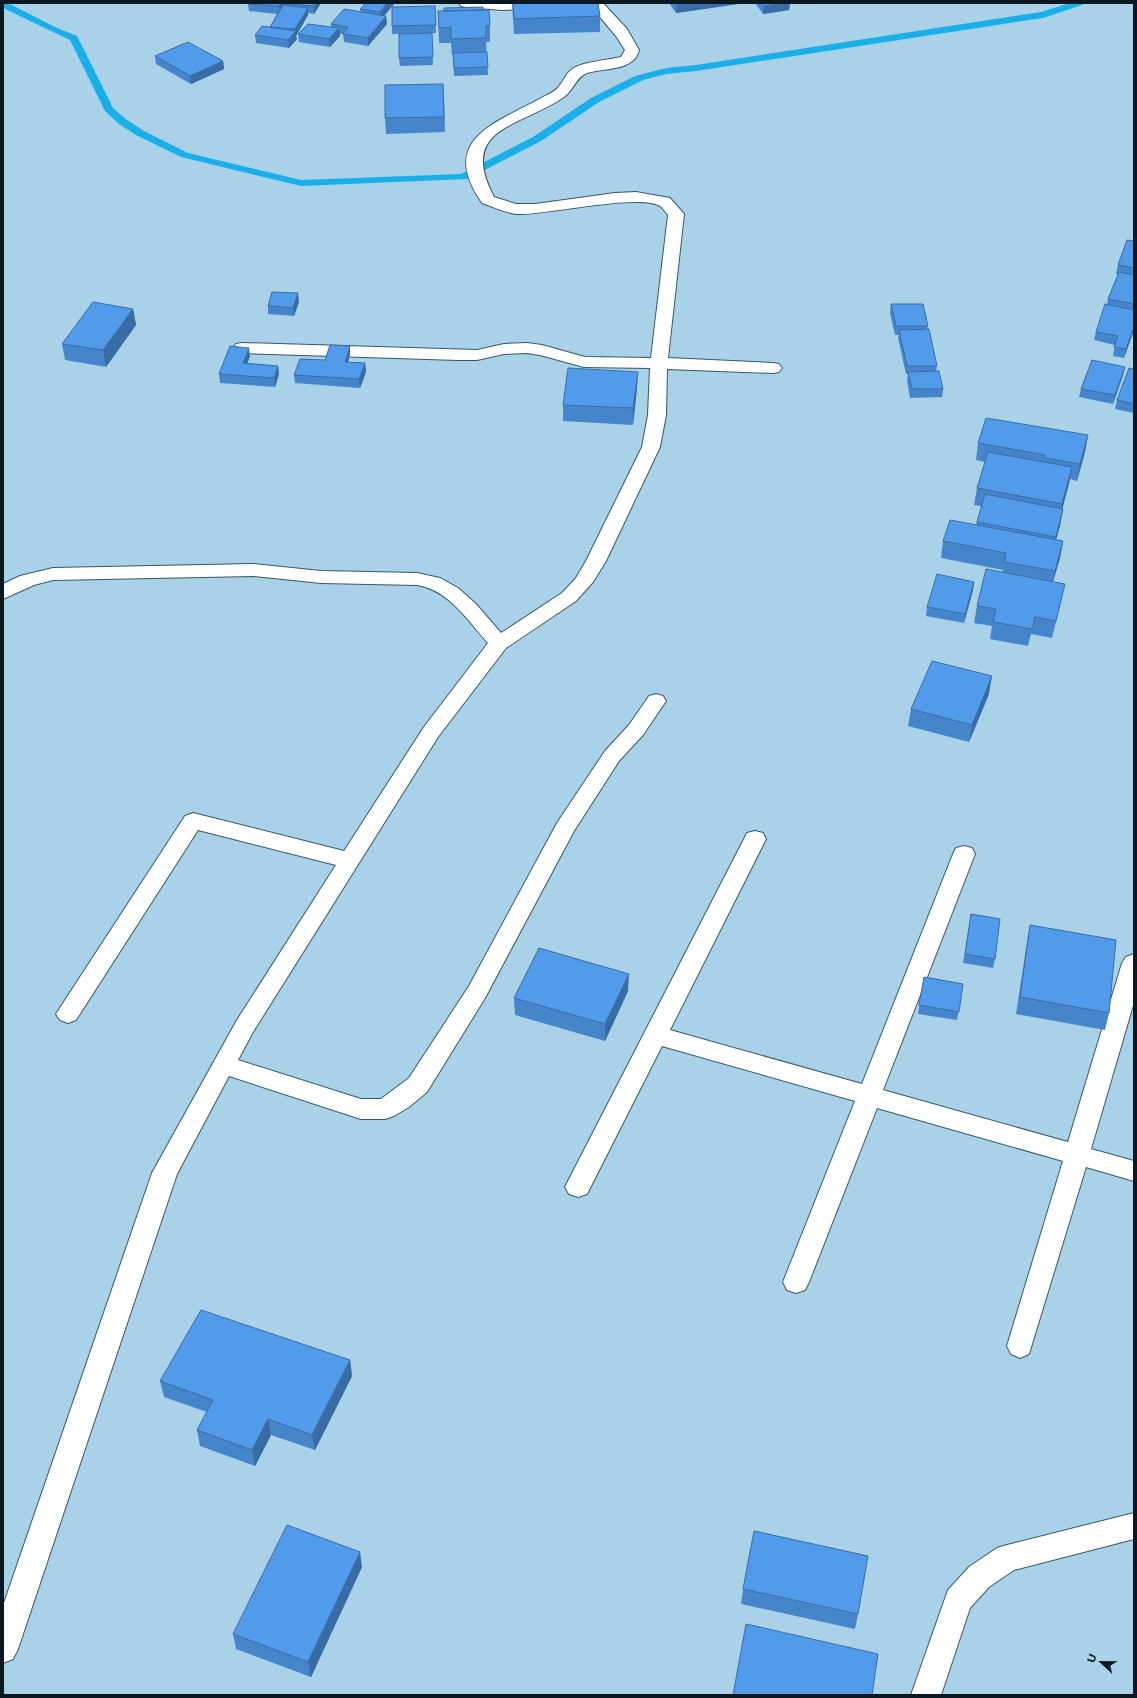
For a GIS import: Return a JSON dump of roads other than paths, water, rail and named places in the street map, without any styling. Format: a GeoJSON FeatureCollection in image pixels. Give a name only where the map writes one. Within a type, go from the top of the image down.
{"type":"FeatureCollection","features":[{"type":"Feature","properties":{"kind":"street"},"geometry":{"type":"LineString","coordinates":[[466,3],[500,5],[568,3]]}},
{"type":"Feature","properties":{"kind":"street"},"geometry":{"type":"LineString","coordinates":[[3,1649],[165,1173],[207,1094],[225,1065],[245,1026],[431,732],[499,644],[569,597],[583,582],[596,561],[651,446],[656,432],[659,363],[676,214],[668,205],[657,199],[615,198],[535,209],[516,208],[488,200],[476,176],[474,155],[484,137],[522,113],[559,94],[568,86],[575,73],[581,70],[626,60],[631,55],[632,49],[625,37],[595,3]]}},
{"type":"Feature","properties":{"kind":"street"},"geometry":{"type":"LineString","coordinates":[[242,348],[458,355],[477,355],[504,349],[526,348],[542,350],[584,362],[659,363],[773,368]]}},
{"type":"Feature","properties":{"kind":"street"},"geometry":{"type":"LineString","coordinates":[[3,593],[18,583],[34,577],[53,574],[254,570],[321,577],[417,580],[433,582],[454,595],[499,644]]}},
{"type":"Feature","properties":{"kind":"street"},"geometry":{"type":"LineString","coordinates":[[225,1065],[361,1109],[385,1109],[400,1100],[418,1085],[477,992],[565,828],[612,756],[636,730],[656,700]]}},
{"type":"Feature","properties":{"kind":"street"},"geometry":{"type":"LineString","coordinates":[[68,1014],[193,821],[349,860]]}},
{"type":"Feature","properties":{"kind":"street"},"geometry":{"type":"LineString","coordinates":[[578,1187],[755,839]]}},
{"type":"Feature","properties":{"kind":"street"},"geometry":{"type":"LineString","coordinates":[[796,1282],[964,854]]}},
{"type":"Feature","properties":{"kind":"street"},"geometry":{"type":"LineString","coordinates":[[1020,1346],[1134,963]]}},
{"type":"Feature","properties":{"kind":"street"},"geometry":{"type":"LineString","coordinates":[[655,1035],[1134,1171]]}},
{"type":"Feature","properties":{"kind":"street"},"geometry":{"type":"LineString","coordinates":[[926,1695],[958,1600],[979,1577],[1007,1558],[1134,1526]]}},
{"type":"Feature","properties":{"kind":"waterway"},"geometry":{"type":"LineString","coordinates":[[3,4],[54,30],[74,38],[109,109],[123,122],[140,133],[185,155],[301,183],[463,177],[537,139],[595,100],[639,78],[666,71],[696,68],[805,50],[1043,15],[1079,3]]}}]}
